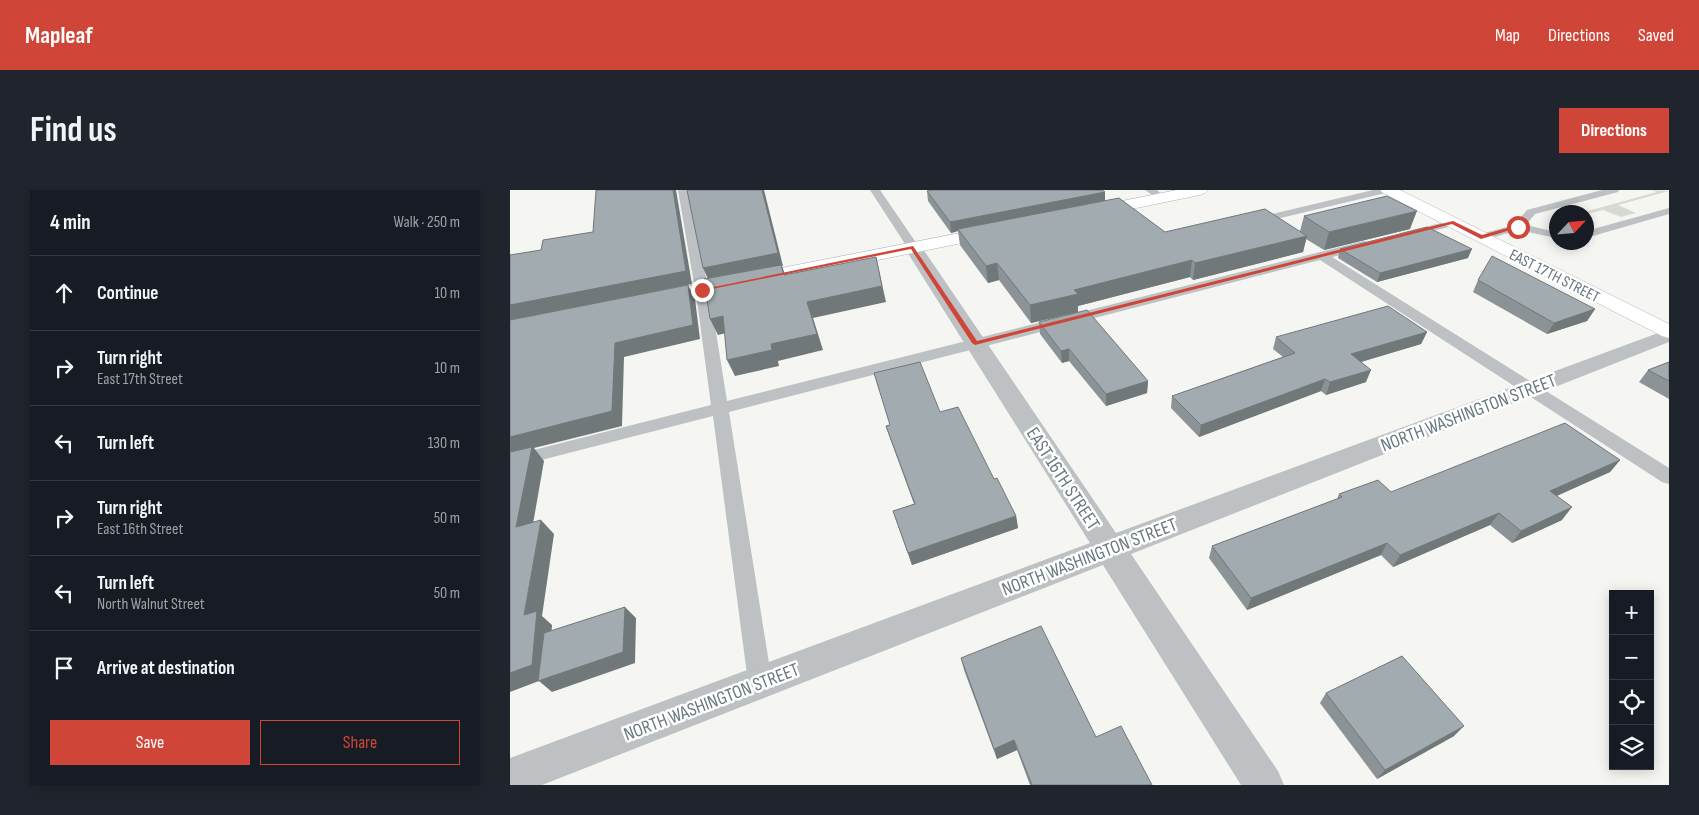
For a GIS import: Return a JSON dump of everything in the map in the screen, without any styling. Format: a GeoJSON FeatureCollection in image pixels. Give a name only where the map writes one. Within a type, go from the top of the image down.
{"type":"FeatureCollection","features":[{"type":"Feature","properties":{"kind":"main road"},"geometry":{"type":"LineString","coordinates":[[1075,215],[1156,194],[1200,190]]}},
{"type":"Feature","properties":{"kind":"main road","name":"EAST 17TH STREET"},"geometry":{"type":"LineString","coordinates":[[1387,190],[1669,334]]}},
{"type":"Feature","properties":{"kind":"main road"},"geometry":{"type":"LineString","coordinates":[[634,303],[1008,228]]}},
{"type":"Feature","properties":{"kind":"street","name":"EAST 16TH STREET"},"geometry":{"type":"LineString","coordinates":[[913,248],[1264,785]]}},
{"type":"Feature","properties":{"kind":"street","name":"NORTH WASHINGTON STREET"},"geometry":{"type":"LineString","coordinates":[[510,778],[1669,334]]}},
{"type":"Feature","properties":{"kind":"lane"},"geometry":{"type":"LineString","coordinates":[[875,190],[913,248]]}},
{"type":"Feature","properties":{"kind":"lane"},"geometry":{"type":"LineString","coordinates":[[1239,225],[1387,190]]}},
{"type":"Feature","properties":{"kind":"lane"},"geometry":{"type":"LineString","coordinates":[[1518,227],[1531,212],[1614,190]]}},
{"type":"Feature","properties":{"kind":"lane"},"geometry":{"type":"LineString","coordinates":[[684,194],[721,408],[760,682]]}},
{"type":"Feature","properties":{"kind":"lane"},"geometry":{"type":"LineString","coordinates":[[1594,233],[1669,211]]}},
{"type":"Feature","properties":{"kind":"lane"},"geometry":{"type":"LineString","coordinates":[[1395,237],[1453,223]]}},
{"type":"Feature","properties":{"kind":"lane"},"geometry":{"type":"LineString","coordinates":[[1481,237],[1518,227],[1549,234]]}},
{"type":"Feature","properties":{"kind":"lane"},"geometry":{"type":"LineString","coordinates":[[510,462],[1377,242]]}},
{"type":"Feature","properties":{"kind":"lane"},"geometry":{"type":"LineString","coordinates":[[1322,256],[1669,477]]}},
{"type":"Feature","properties":{"kind":"shaded area"},"geometry":{"type":"Polygon","coordinates":[[[1652,190],[1669,191],[1618,205],[1636,213],[1621,217],[1603,210],[1594,212],[1594,209],[1657,192],[1652,190]]]}},
{"type":"Feature","properties":{"kind":"building"},"geometry":{"type":"Polygon","coordinates":[[[596,190],[673,190],[686,271],[510,305],[510,255],[541,250],[543,240],[593,232],[596,190]]]}},
{"type":"Feature","properties":{"kind":"building"},"geometry":{"type":"Polygon","coordinates":[[[687,190],[762,190],[778,253],[703,268],[687,190]]]}},
{"type":"Feature","properties":{"kind":"building"},"geometry":{"type":"Polygon","coordinates":[[[1102,190],[1105,192],[950,222],[927,191],[1102,190]]]}},
{"type":"Feature","properties":{"kind":"building"},"geometry":{"type":"Polygon","coordinates":[[[1387,196],[1417,211],[1329,232],[1304,216],[1387,196]]]}},
{"type":"Feature","properties":{"kind":"building"},"geometry":{"type":"Polygon","coordinates":[[[1119,198],[1165,232],[1265,209],[1307,236],[1195,263],[1192,260],[1074,290],[1078,294],[1030,305],[997,263],[986,266],[958,229],[1119,198]]]}},
{"type":"Feature","properties":{"kind":"building"},"geometry":{"type":"Polygon","coordinates":[[[1427,227],[1472,249],[1380,273],[1340,249],[1427,227]]]}},
{"type":"Feature","properties":{"kind":"building"},"geometry":{"type":"Polygon","coordinates":[[[1492,256],[1595,309],[1554,323],[1478,280],[1492,256]]]}},
{"type":"Feature","properties":{"kind":"building"},"geometry":{"type":"Polygon","coordinates":[[[876,257],[882,286],[807,302],[817,334],[771,344],[772,350],[727,360],[723,316],[710,319],[704,279],[781,265],[784,275],[876,257]]]}},
{"type":"Feature","properties":{"kind":"building"},"geometry":{"type":"Polygon","coordinates":[[[688,285],[693,325],[615,343],[612,411],[510,437],[510,320],[688,285]]]}},
{"type":"Feature","properties":{"kind":"building"},"geometry":{"type":"Polygon","coordinates":[[[1388,306],[1427,332],[1351,354],[1371,370],[1330,382],[1325,379],[1201,425],[1172,396],[1295,353],[1276,337],[1388,306]]]}},
{"type":"Feature","properties":{"kind":"building"},"geometry":{"type":"Polygon","coordinates":[[[1087,310],[1148,381],[1106,394],[1069,349],[1061,351],[1039,322],[1087,310]]]}},
{"type":"Feature","properties":{"kind":"building"},"geometry":{"type":"Polygon","coordinates":[[[920,362],[940,412],[958,407],[994,479],[997,478],[1016,516],[908,553],[893,511],[915,504],[886,426],[890,425],[874,373],[920,362]]]}},
{"type":"Feature","properties":{"kind":"building"},"geometry":{"type":"Polygon","coordinates":[[[1669,362],[1669,381],[1648,370],[1669,362]]]}},
{"type":"Feature","properties":{"kind":"building"},"geometry":{"type":"Polygon","coordinates":[[[1565,423],[1620,460],[1550,491],[1572,507],[1521,531],[1499,513],[1400,555],[1387,543],[1251,598],[1212,546],[1342,497],[1339,494],[1378,480],[1391,492],[1565,423]]]}},
{"type":"Feature","properties":{"kind":"building"},"geometry":{"type":"Polygon","coordinates":[[[532,447],[516,527],[541,520],[524,615],[537,611],[532,665],[510,673],[510,452],[532,447]]]}},
{"type":"Feature","properties":{"kind":"building"},"geometry":{"type":"Polygon","coordinates":[[[625,607],[623,652],[538,681],[544,633],[625,607]]]}},
{"type":"Feature","properties":{"kind":"building"},"geometry":{"type":"Polygon","coordinates":[[[1041,626],[1096,737],[1121,726],[1152,785],[1032,785],[1014,740],[994,749],[961,658],[1041,626]]]}},
{"type":"Feature","properties":{"kind":"building"},"geometry":{"type":"Polygon","coordinates":[[[1402,656],[1464,726],[1385,770],[1326,693],[1402,656]]]}},
{"type":"Feature","properties":{"kind":"route"},"geometry":{"type":"LineString","coordinates":[[702,290],[913,248],[975,343],[1453,223],[1481,237],[1518,227]]}}]}
